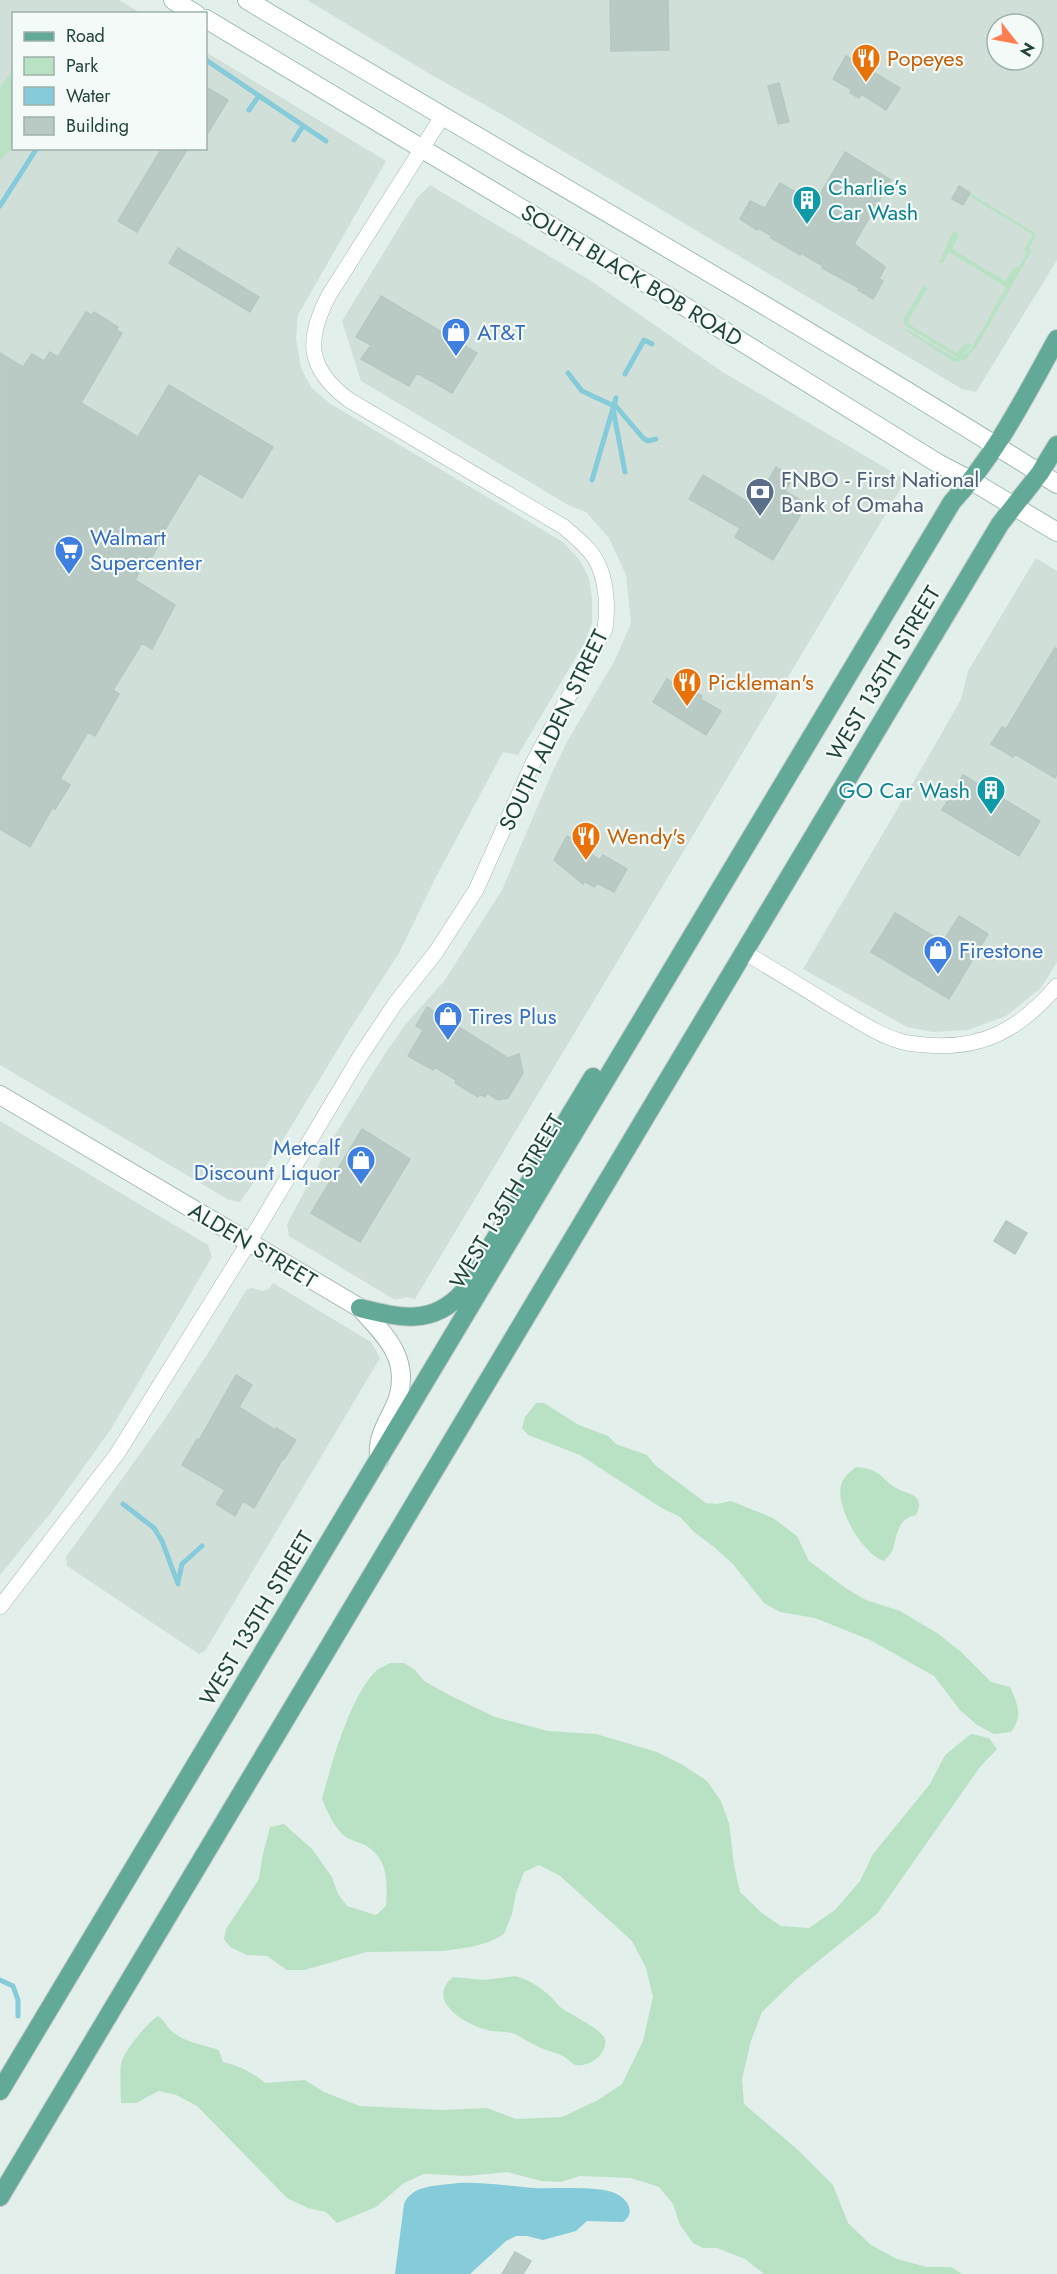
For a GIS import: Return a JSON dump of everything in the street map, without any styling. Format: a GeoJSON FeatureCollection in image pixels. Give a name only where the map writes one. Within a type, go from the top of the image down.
{"type":"FeatureCollection","features":[{"type":"Feature","properties":{"kind":"main road"},"geometry":{"type":"LineString","coordinates":[[173,0],[193,12]]}},
{"type":"Feature","properties":{"kind":"main road","name":"SOUTH BLACK BOB ROAD"},"geometry":{"type":"LineString","coordinates":[[248,0],[815,336],[1057,483]]}},
{"type":"Feature","properties":{"kind":"main road","name":"SOUTH BLACK BOB ROAD"},"geometry":{"type":"LineString","coordinates":[[207,20],[669,296],[939,464],[1057,532]]}},
{"type":"Feature","properties":{"kind":"main road","name":"WEST 135TH STREET"},"geometry":{"type":"LineString","coordinates":[[0,2091],[952,502],[972,481],[996,447],[1057,339]]}},
{"type":"Feature","properties":{"kind":"main road","name":"WEST 135TH STREET"},"geometry":{"type":"LineString","coordinates":[[0,2197],[1000,524],[1040,473],[1057,445]]}},
{"type":"Feature","properties":{"kind":"main road"},"geometry":{"type":"LineString","coordinates":[[360,1308],[388,1315],[420,1316],[432,1315],[454,1303],[464,1292],[615,1040],[631,1039]]}},
{"type":"Feature","properties":{"kind":"main road","name":"ALDEN STREET"},"geometry":{"type":"LineString","coordinates":[[0,1095],[360,1308],[397,1352],[401,1372],[398,1397],[380,1438],[379,1460]]}},
{"type":"Feature","properties":{"kind":"street","name":"SOUTH ALDEN STREET"},"geometry":{"type":"LineString","coordinates":[[0,1607],[117,1454],[359,1058],[395,1004],[436,952],[476,890],[533,763],[605,629],[608,609],[603,584],[597,562],[584,545],[564,527],[349,400],[336,390],[316,362],[313,340],[318,316],[442,117]]}},
{"type":"Feature","properties":{"kind":"street"},"geometry":{"type":"LineString","coordinates":[[744,952],[880,1034],[905,1043],[946,1047],[966,1045],[982,1040],[1005,1031],[1028,1016],[1057,986]]}},
{"type":"Feature","properties":{"kind":"shaded area"},"geometry":{"type":"Polygon","coordinates":[[[0,0],[119,0],[139,12],[12,12],[12,150],[207,150],[207,53],[386,161],[298,315],[296,338],[301,368],[311,387],[329,403],[563,542],[579,559],[589,578],[592,622],[585,642],[518,755],[503,752],[436,877],[399,953],[275,1153],[240,1202],[229,1200],[0,1065],[0,0]]]}},
{"type":"Feature","properties":{"kind":"shaded area"},"geometry":{"type":"Polygon","coordinates":[[[307,0],[1057,0],[1057,260],[976,392],[962,389],[307,0]]]}},
{"type":"Feature","properties":{"kind":"shaded area"},"geometry":{"type":"Polygon","coordinates":[[[430,185],[591,281],[721,371],[906,480],[415,1299],[407,1297],[395,1300],[289,1236],[287,1224],[332,1140],[384,1055],[405,1025],[445,980],[502,890],[551,775],[568,740],[615,660],[631,623],[626,575],[609,538],[586,512],[568,505],[361,381],[342,321],[417,198],[430,185]]]}},
{"type":"Feature","properties":{"kind":"shaded area"},"geometry":{"type":"Polygon","coordinates":[[[1036,558],[1057,571],[1057,962],[1041,988],[1006,1016],[968,1030],[933,1032],[907,1027],[803,969],[938,740],[961,699],[968,671],[1036,558]]]}},
{"type":"Feature","properties":{"kind":"shaded area"},"geometry":{"type":"Polygon","coordinates":[[[0,1121],[208,1245],[212,1257],[111,1429],[53,1510],[0,1575],[0,1121]]]}},
{"type":"Feature","properties":{"kind":"shaded area"},"geometry":{"type":"Polygon","coordinates":[[[273,1283],[371,1342],[380,1358],[205,1651],[199,1654],[67,1566],[66,1557],[162,1423],[246,1290],[251,1288],[262,1291],[269,1289],[273,1283]]]}},
{"type":"Feature","properties":{"kind":"green space"},"geometry":{"type":"Polygon","coordinates":[[[12,70],[12,148],[0,160],[0,88],[12,70]]]}},
{"type":"Feature","properties":{"kind":"green space"},"geometry":{"type":"Polygon","coordinates":[[[970,193],[1037,234],[1029,248],[1031,252],[977,346],[965,360],[954,362],[905,330],[905,328],[958,358],[904,325],[904,318],[924,285],[928,288],[907,323],[957,353],[965,343],[972,345],[962,357],[971,349],[1006,287],[949,252],[943,263],[939,263],[952,233],[957,232],[959,236],[952,249],[1005,281],[1014,267],[1019,267],[1026,254],[1024,249],[1033,235],[969,196],[970,193]]]}},
{"type":"Feature","properties":{"kind":"green space"},"geometry":{"type":"Polygon","coordinates":[[[536,1403],[544,1403],[579,1425],[608,1436],[616,1444],[647,1455],[655,1465],[706,1503],[717,1504],[731,1501],[773,1518],[797,1536],[809,1561],[847,1589],[866,1600],[900,1611],[937,1633],[960,1651],[991,1682],[1010,1687],[1018,1710],[1017,1721],[1011,1732],[994,1734],[977,1725],[960,1710],[934,1676],[870,1640],[815,1618],[780,1612],[764,1603],[733,1564],[694,1532],[680,1517],[660,1507],[580,1455],[528,1435],[522,1428],[525,1417],[536,1403]]]}},
{"type":"Feature","properties":{"kind":"green space"},"geometry":{"type":"Polygon","coordinates":[[[856,1467],[877,1472],[898,1489],[915,1497],[919,1503],[916,1515],[901,1524],[892,1551],[884,1561],[868,1550],[860,1540],[852,1529],[842,1505],[840,1494],[842,1482],[856,1467]]]}},
{"type":"Feature","properties":{"kind":"green space"},"geometry":{"type":"Polygon","coordinates":[[[390,1663],[404,1663],[415,1670],[424,1681],[495,1717],[548,1731],[596,1734],[657,1752],[707,1781],[721,1801],[729,1823],[740,1892],[762,1913],[781,1926],[809,1928],[835,1910],[860,1881],[873,1854],[930,1784],[945,1755],[971,1734],[989,1738],[997,1749],[980,1767],[877,1914],[796,1979],[762,2012],[751,2041],[742,2079],[744,2104],[798,2150],[833,2185],[848,2223],[871,2245],[897,2259],[927,2267],[951,2267],[962,2274],[764,2274],[745,2259],[717,2248],[703,2248],[693,2243],[680,2225],[673,2204],[659,2187],[631,2178],[580,2176],[561,2182],[541,2181],[507,2172],[467,2176],[424,2174],[404,2183],[376,2207],[337,2223],[326,2212],[308,2208],[287,2198],[197,2106],[176,2095],[159,2091],[136,2103],[121,2103],[122,2060],[138,2036],[158,2016],[179,2036],[219,2050],[223,2062],[246,2070],[265,2083],[305,2080],[324,2092],[360,2106],[442,2110],[487,2108],[516,2119],[562,2117],[598,2100],[622,2084],[643,2041],[653,1997],[646,1968],[632,1941],[559,1875],[539,1865],[524,1872],[504,1934],[489,1942],[471,1947],[443,1951],[366,1952],[305,1970],[287,1970],[267,1956],[247,1955],[230,1947],[224,1939],[226,1929],[259,1879],[270,1827],[284,1824],[312,1849],[332,1877],[338,1894],[347,1906],[376,1915],[386,1906],[385,1873],[380,1859],[368,1847],[343,1835],[333,1822],[322,1799],[342,1732],[357,1699],[374,1673],[390,1663]]]}},
{"type":"Feature","properties":{"kind":"green space"},"geometry":{"type":"Polygon","coordinates":[[[515,1976],[538,1987],[561,2008],[601,2033],[604,2037],[604,2050],[595,2060],[587,2064],[576,2065],[561,2055],[513,2033],[478,2027],[459,2017],[445,2002],[443,1994],[445,1986],[453,1977],[483,1980],[515,1976]]]}},
{"type":"Feature","properties":{"kind":"water"},"geometry":{"type":"Polygon","coordinates":[[[458,2183],[604,2190],[617,2194],[625,2200],[630,2209],[623,2222],[587,2221],[576,2231],[543,2240],[516,2236],[506,2241],[470,2274],[395,2274],[404,2204],[408,2197],[427,2187],[458,2183]]]}},
{"type":"Feature","properties":{"kind":"building"},"geometry":{"type":"Polygon","coordinates":[[[610,0],[668,0],[669,50],[611,51],[610,0]]]}},
{"type":"Feature","properties":{"kind":"building","name":"Popeyes"},"geometry":{"type":"Polygon","coordinates":[[[846,56],[900,88],[886,110],[861,94],[859,98],[850,93],[852,90],[833,79],[846,56]]]}},
{"type":"Feature","properties":{"kind":"building"},"geometry":{"type":"Polygon","coordinates":[[[779,83],[789,122],[778,124],[768,86],[779,83]]]}},
{"type":"Feature","properties":{"kind":"building"},"geometry":{"type":"Polygon","coordinates":[[[207,88],[228,100],[207,132],[207,88]]]}},
{"type":"Feature","properties":{"kind":"building"},"geometry":{"type":"Polygon","coordinates":[[[161,150],[187,150],[137,232],[118,221],[161,150]]]}},
{"type":"Feature","properties":{"kind":"building","name":"Charlie’s Car Wash"},"geometry":{"type":"Polygon","coordinates":[[[845,152],[891,180],[854,244],[885,267],[879,279],[883,281],[873,299],[858,290],[859,288],[822,268],[823,266],[740,219],[750,201],[765,208],[780,183],[815,203],[845,152]]]}},
{"type":"Feature","properties":{"kind":"building"},"geometry":{"type":"Polygon","coordinates":[[[959,186],[970,193],[963,205],[952,199],[959,186]]]}},
{"type":"Feature","properties":{"kind":"building"},"geometry":{"type":"Polygon","coordinates":[[[178,248],[259,297],[250,312],[169,263],[178,248]]]}},
{"type":"Feature","properties":{"kind":"building"},"geometry":{"type":"Polygon","coordinates":[[[381,296],[477,353],[452,393],[417,373],[409,386],[361,359],[371,345],[356,337],[381,296]]]}},
{"type":"Feature","properties":{"kind":"building","name":"Walmart Supercenter"},"geometry":{"type":"Polygon","coordinates":[[[86,312],[92,315],[94,312],[118,327],[116,330],[122,333],[81,403],[138,437],[169,385],[273,447],[242,498],[199,473],[158,541],[160,543],[145,569],[142,568],[135,580],[175,605],[152,649],[142,643],[113,690],[119,694],[95,736],[88,732],[60,779],[70,785],[55,809],[53,807],[30,847],[0,829],[0,353],[23,367],[32,354],[44,361],[50,352],[58,357],[86,312]]]}},
{"type":"Feature","properties":{"kind":"building","name":"FNBO - First National Bank of Omaha"},"geometry":{"type":"Polygon","coordinates":[[[776,467],[793,478],[785,491],[807,504],[773,560],[735,537],[740,528],[689,499],[703,475],[754,506],[776,467]]]}},
{"type":"Feature","properties":{"kind":"building"},"geometry":{"type":"Polygon","coordinates":[[[1055,648],[1057,649],[1057,774],[1055,778],[1015,754],[1013,757],[991,744],[1002,727],[1006,729],[1055,648]]]}},
{"type":"Feature","properties":{"kind":"building","name":"Pickleman's"},"geometry":{"type":"Polygon","coordinates":[[[667,679],[702,696],[700,699],[721,711],[706,735],[653,702],[667,679]]]}},
{"type":"Feature","properties":{"kind":"building","name":"GO Car Wash"},"geometry":{"type":"Polygon","coordinates":[[[963,775],[1040,821],[1019,856],[942,810],[963,775]]]}},
{"type":"Feature","properties":{"kind":"building","name":"Wendy's"},"geometry":{"type":"Polygon","coordinates":[[[567,836],[590,849],[588,852],[600,860],[603,855],[627,869],[614,892],[597,883],[594,887],[584,881],[583,884],[554,860],[567,836]]]}},
{"type":"Feature","properties":{"kind":"building"},"geometry":{"type":"Polygon","coordinates":[[[895,913],[943,942],[959,916],[988,934],[949,999],[871,952],[895,913]]]}},
{"type":"Feature","properties":{"kind":"building","name":"Tires Plus"},"geometry":{"type":"Polygon","coordinates":[[[427,1007],[508,1058],[519,1054],[523,1073],[508,1098],[498,1100],[487,1093],[485,1097],[480,1094],[478,1097],[435,1067],[433,1070],[408,1056],[423,1030],[416,1026],[427,1007]]]}},
{"type":"Feature","properties":{"kind":"building","name":"Metcalf Discount Liquor"},"geometry":{"type":"Polygon","coordinates":[[[362,1129],[410,1159],[360,1242],[311,1213],[362,1129]]]}},
{"type":"Feature","properties":{"kind":"building"},"geometry":{"type":"Polygon","coordinates":[[[1006,1221],[1027,1233],[1015,1254],[994,1241],[1006,1221]]]}},
{"type":"Feature","properties":{"kind":"building"},"geometry":{"type":"Polygon","coordinates":[[[236,1375],[252,1385],[239,1407],[275,1430],[276,1428],[296,1440],[254,1508],[243,1501],[235,1516],[216,1504],[225,1490],[182,1465],[236,1375]]]}},
{"type":"Feature","properties":{"kind":"building"},"geometry":{"type":"Polygon","coordinates":[[[515,2252],[531,2261],[523,2274],[502,2274],[515,2252]]]}},
{"type":"Feature","properties":{"kind":"waterway"},"geometry":{"type":"LineString","coordinates":[[207,61],[326,141]]}},
{"type":"Feature","properties":{"kind":"waterway"},"geometry":{"type":"LineString","coordinates":[[249,110],[258,97]]}},
{"type":"Feature","properties":{"kind":"waterway"},"geometry":{"type":"LineString","coordinates":[[294,140],[303,126]]}},
{"type":"Feature","properties":{"kind":"waterway"},"geometry":{"type":"LineString","coordinates":[[0,206],[36,150]]}},
{"type":"Feature","properties":{"kind":"waterway"},"geometry":{"type":"LineString","coordinates":[[625,374],[644,340],[652,344]]}},
{"type":"Feature","properties":{"kind":"waterway"},"geometry":{"type":"LineString","coordinates":[[568,373],[582,391],[614,404],[643,438],[648,441],[656,439]]}},
{"type":"Feature","properties":{"kind":"waterway"},"geometry":{"type":"LineString","coordinates":[[592,480],[616,398]]}},
{"type":"Feature","properties":{"kind":"waterway"},"geometry":{"type":"LineString","coordinates":[[613,409],[625,472]]}},
{"type":"Feature","properties":{"kind":"waterway"},"geometry":{"type":"LineString","coordinates":[[123,1504],[154,1528],[162,1541],[178,1584]]}},
{"type":"Feature","properties":{"kind":"waterway"},"geometry":{"type":"LineString","coordinates":[[178,1582],[182,1564],[202,1546]]}},
{"type":"Feature","properties":{"kind":"waterway"},"geometry":{"type":"LineString","coordinates":[[0,1980],[13,1986],[18,2000],[18,2016]]}},
{"type":"Feature","properties":{"kind":"place","name":"Popeyes"},"geometry":{"type":"Point","coordinates":[866,84]}},
{"type":"Feature","properties":{"kind":"place","name":"Charlie’s Car Wash"},"geometry":{"type":"Point","coordinates":[807,226]}},
{"type":"Feature","properties":{"kind":"place","name":"AT&T"},"geometry":{"type":"Point","coordinates":[456,358]}},
{"type":"Feature","properties":{"kind":"place","name":"FNBO - First National Bank of Omaha"},"geometry":{"type":"Point","coordinates":[760,518]}},
{"type":"Feature","properties":{"kind":"place","name":"Walmart Supercenter"},"geometry":{"type":"Point","coordinates":[69,576]}},
{"type":"Feature","properties":{"kind":"place","name":"Pickleman's"},"geometry":{"type":"Point","coordinates":[687,708]}},
{"type":"Feature","properties":{"kind":"place","name":"GO Car Wash"},"geometry":{"type":"Point","coordinates":[991,816]}},
{"type":"Feature","properties":{"kind":"place","name":"Wendy's"},"geometry":{"type":"Point","coordinates":[586,862]}},
{"type":"Feature","properties":{"kind":"place","name":"Firestone"},"geometry":{"type":"Point","coordinates":[938,976]}},
{"type":"Feature","properties":{"kind":"place","name":"Tires Plus"},"geometry":{"type":"Point","coordinates":[448,1042]}},
{"type":"Feature","properties":{"kind":"place","name":"Metcalf Discount Liquor"},"geometry":{"type":"Point","coordinates":[361,1186]}}]}
